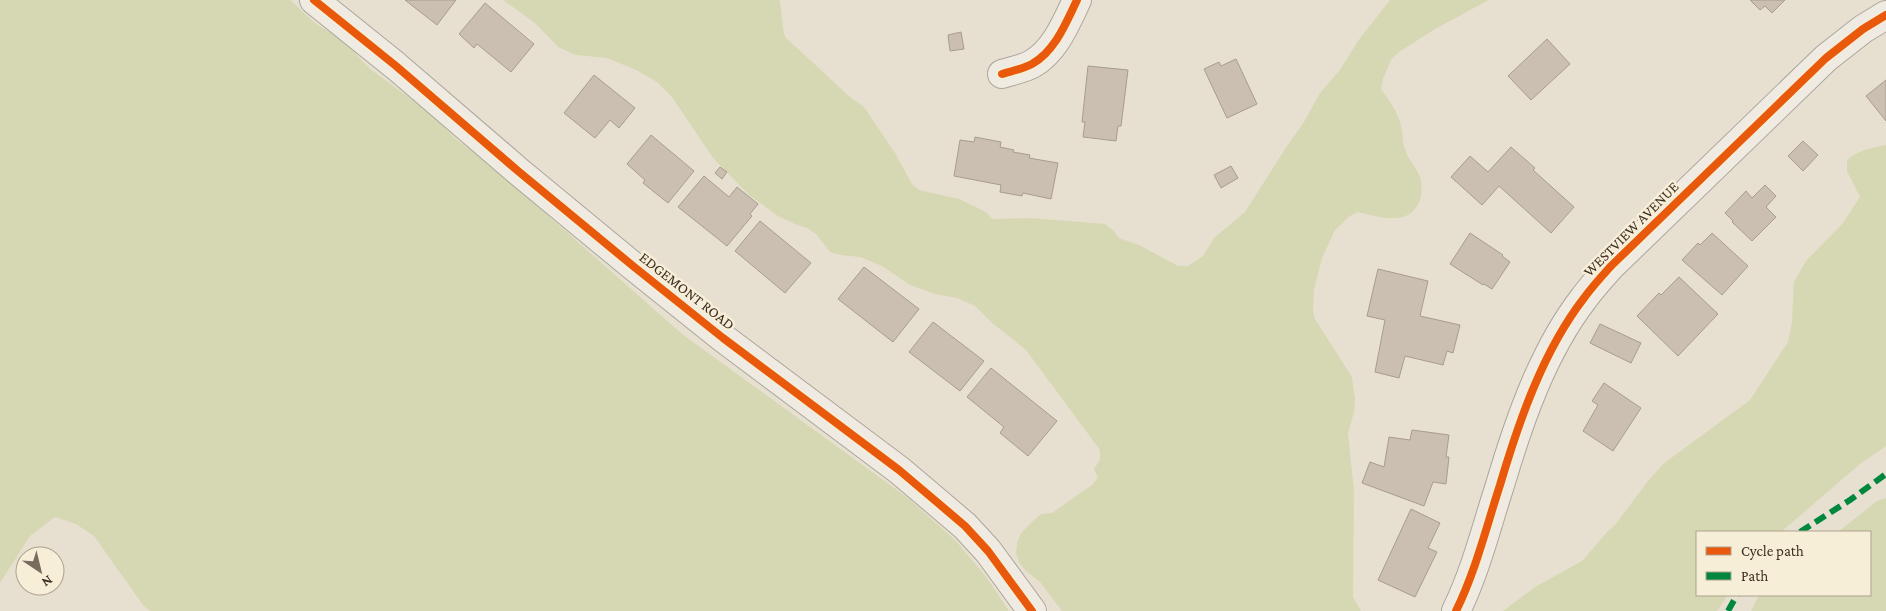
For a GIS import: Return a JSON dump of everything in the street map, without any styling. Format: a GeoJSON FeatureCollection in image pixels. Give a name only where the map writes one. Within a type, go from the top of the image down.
{"type":"FeatureCollection","features":[{"type":"Feature","properties":{"kind":"street","name":"EDGEMONT ROAD"},"geometry":{"type":"LineString","coordinates":[[314,0],[396,66],[518,171],[633,266],[724,338],[868,446],[938,503],[965,526],[988,551],[1032,611]]}},
{"type":"Feature","properties":{"kind":"street"},"geometry":{"type":"LineString","coordinates":[[1002,74],[1030,65],[1045,56],[1055,42],[1077,0]]}},
{"type":"Feature","properties":{"kind":"street","name":"WESTVIEW AVENUE"},"geometry":{"type":"LineString","coordinates":[[1456,611],[1473,572],[1512,446],[1533,393],[1550,354],[1583,299],[1611,266],[1826,58],[1886,15]]}},
{"type":"Feature","properties":{"kind":"green space"},"geometry":{"type":"Polygon","coordinates":[[[0,0],[290,0],[316,24],[342,39],[370,69],[429,112],[458,141],[484,159],[682,334],[908,498],[956,541],[987,578],[1009,611],[150,611],[143,605],[94,536],[76,524],[55,517],[30,536],[24,546],[15,546],[15,560],[0,583],[0,0]]]}},
{"type":"Feature","properties":{"kind":"green space"},"geometry":{"type":"Polygon","coordinates":[[[503,0],[780,0],[785,37],[849,96],[864,107],[895,153],[912,184],[919,190],[959,199],[987,213],[992,219],[1031,218],[1105,224],[1119,238],[1139,245],[1178,266],[1188,266],[1203,256],[1214,238],[1245,212],[1304,122],[1320,93],[1340,70],[1358,41],[1390,0],[1489,0],[1435,29],[1399,52],[1391,60],[1381,89],[1398,116],[1406,153],[1421,180],[1422,191],[1420,200],[1414,210],[1408,215],[1401,217],[1383,218],[1358,212],[1350,216],[1335,230],[1322,258],[1314,290],[1313,312],[1315,319],[1352,377],[1355,399],[1354,412],[1348,433],[1354,491],[1353,597],[1361,611],[1062,611],[1040,582],[1025,570],[1019,562],[1016,553],[1017,543],[1021,533],[1041,514],[1052,513],[1092,485],[1098,478],[1094,469],[1100,460],[1100,450],[1026,350],[991,322],[975,306],[957,298],[935,294],[910,285],[882,266],[860,257],[830,252],[816,234],[807,228],[778,216],[749,195],[713,158],[672,97],[657,82],[636,70],[607,58],[576,55],[558,47],[535,23],[503,0]]]}},
{"type":"Feature","properties":{"kind":"green space"},"geometry":{"type":"Polygon","coordinates":[[[1886,145],[1886,446],[1860,464],[1782,531],[1696,531],[1696,596],[1727,596],[1717,611],[1503,611],[1535,587],[1582,561],[1615,525],[1663,464],[1750,400],[1788,342],[1792,322],[1794,282],[1806,261],[1843,223],[1860,197],[1847,171],[1847,160],[1870,148],[1886,145]]]}},
{"type":"Feature","properties":{"kind":"green space"},"geometry":{"type":"Polygon","coordinates":[[[1886,498],[1886,611],[1751,611],[1758,596],[1871,596],[1871,531],[1839,531],[1877,501],[1886,498]]]}},
{"type":"Feature","properties":{"kind":"building"},"geometry":{"type":"Polygon","coordinates":[[[405,0],[456,0],[437,25],[405,0]]]}},
{"type":"Feature","properties":{"kind":"building"},"geometry":{"type":"Polygon","coordinates":[[[1750,0],[1785,0],[1772,13],[1765,6],[1760,10],[1750,0]]]}},
{"type":"Feature","properties":{"kind":"building"},"geometry":{"type":"Polygon","coordinates":[[[485,3],[534,44],[511,72],[477,44],[474,48],[459,34],[485,3]]]}},
{"type":"Feature","properties":{"kind":"building"},"geometry":{"type":"Polygon","coordinates":[[[961,32],[964,49],[950,51],[948,35],[961,32]]]}},
{"type":"Feature","properties":{"kind":"building"},"geometry":{"type":"Polygon","coordinates":[[[1547,39],[1570,64],[1531,100],[1508,76],[1547,39]]]}},
{"type":"Feature","properties":{"kind":"building"},"geometry":{"type":"Polygon","coordinates":[[[1236,59],[1257,104],[1227,118],[1204,69],[1219,62],[1221,66],[1236,59]]]}},
{"type":"Feature","properties":{"kind":"building"},"geometry":{"type":"Polygon","coordinates":[[[1088,66],[1128,70],[1121,126],[1118,126],[1116,141],[1083,137],[1085,122],[1082,122],[1088,66]]]}},
{"type":"Feature","properties":{"kind":"building"},"geometry":{"type":"Polygon","coordinates":[[[594,75],[635,108],[619,128],[610,120],[595,138],[564,113],[594,75]]]}},
{"type":"Feature","properties":{"kind":"building"},"geometry":{"type":"Polygon","coordinates":[[[1886,80],[1886,121],[1866,96],[1886,80]]]}},
{"type":"Feature","properties":{"kind":"building"},"geometry":{"type":"Polygon","coordinates":[[[651,135],[694,171],[668,203],[643,183],[645,180],[627,164],[651,135]]]}},
{"type":"Feature","properties":{"kind":"building"},"geometry":{"type":"Polygon","coordinates":[[[975,137],[1001,142],[1000,147],[1030,155],[1029,158],[1058,163],[1051,199],[1023,193],[1022,196],[1000,192],[1001,185],[954,176],[960,140],[974,142],[975,137]]]}},
{"type":"Feature","properties":{"kind":"building"},"geometry":{"type":"Polygon","coordinates":[[[1803,141],[1818,155],[1803,171],[1788,156],[1803,141]]]}},
{"type":"Feature","properties":{"kind":"building"},"geometry":{"type":"Polygon","coordinates":[[[1511,147],[1574,207],[1551,233],[1499,186],[1482,205],[1451,177],[1470,156],[1488,172],[1511,147]]]}},
{"type":"Feature","properties":{"kind":"building"},"geometry":{"type":"Polygon","coordinates":[[[1231,166],[1238,178],[1221,188],[1214,175],[1231,166]]]}},
{"type":"Feature","properties":{"kind":"building"},"geometry":{"type":"Polygon","coordinates":[[[720,167],[727,172],[722,179],[715,173],[720,167]]]}},
{"type":"Feature","properties":{"kind":"building"},"geometry":{"type":"Polygon","coordinates":[[[704,176],[729,197],[737,187],[758,204],[750,214],[752,216],[727,246],[678,207],[704,176]]]}},
{"type":"Feature","properties":{"kind":"building"},"geometry":{"type":"Polygon","coordinates":[[[1765,185],[1776,196],[1766,207],[1776,217],[1752,241],[1725,213],[1746,191],[1752,198],[1765,185]]]}},
{"type":"Feature","properties":{"kind":"building"},"geometry":{"type":"Polygon","coordinates":[[[760,221],[811,263],[785,293],[735,251],[760,221]]]}},
{"type":"Feature","properties":{"kind":"building"},"geometry":{"type":"Polygon","coordinates":[[[1470,233],[1503,255],[1510,262],[1492,289],[1450,264],[1470,233]]]}},
{"type":"Feature","properties":{"kind":"building"},"geometry":{"type":"Polygon","coordinates":[[[1712,233],[1748,266],[1722,295],[1682,260],[1698,243],[1700,245],[1712,233]]]}},
{"type":"Feature","properties":{"kind":"building"},"geometry":{"type":"Polygon","coordinates":[[[864,267],[919,309],[893,342],[838,299],[864,267]]]}},
{"type":"Feature","properties":{"kind":"building"},"geometry":{"type":"Polygon","coordinates":[[[1378,269],[1428,281],[1420,316],[1460,325],[1453,353],[1447,351],[1443,365],[1405,356],[1399,378],[1375,372],[1385,320],[1367,316],[1378,269]]]}},
{"type":"Feature","properties":{"kind":"building"},"geometry":{"type":"Polygon","coordinates":[[[1679,277],[1718,314],[1678,356],[1637,316],[1659,293],[1661,295],[1679,277]]]}},
{"type":"Feature","properties":{"kind":"building"},"geometry":{"type":"Polygon","coordinates":[[[933,322],[984,361],[960,391],[909,352],[933,322]]]}},
{"type":"Feature","properties":{"kind":"building"},"geometry":{"type":"Polygon","coordinates":[[[1600,324],[1641,343],[1631,363],[1590,343],[1600,324]]]}},
{"type":"Feature","properties":{"kind":"building"},"geometry":{"type":"Polygon","coordinates":[[[991,368],[1057,421],[1028,456],[1000,433],[1004,427],[967,397],[991,368]]]}},
{"type":"Feature","properties":{"kind":"building"},"geometry":{"type":"Polygon","coordinates":[[[1604,383],[1641,408],[1613,451],[1583,431],[1598,405],[1592,401],[1604,383]]]}},
{"type":"Feature","properties":{"kind":"building"},"geometry":{"type":"Polygon","coordinates":[[[1412,430],[1449,435],[1446,457],[1449,457],[1446,484],[1433,482],[1424,506],[1362,483],[1370,462],[1384,467],[1389,437],[1410,440],[1412,430]]]}},
{"type":"Feature","properties":{"kind":"building"},"geometry":{"type":"Polygon","coordinates":[[[1411,509],[1440,523],[1428,548],[1437,552],[1415,597],[1378,580],[1411,509]]]}},
{"type":"Feature","properties":{"kind":"marked path"},"geometry":{"type":"LineString","coordinates":[[1802,531],[1886,474]]}},
{"type":"Feature","properties":{"kind":"marked path"},"geometry":{"type":"LineString","coordinates":[[1728,611],[1736,596]]}},
{"type":"Feature","properties":{"kind":"cycle path"},"geometry":{"type":"LineString","coordinates":[[314,0],[396,66],[518,171],[633,266],[723,338],[899,470],[938,503],[965,526],[988,551],[1032,611]]}},
{"type":"Feature","properties":{"kind":"cycle path"},"geometry":{"type":"LineString","coordinates":[[1002,74],[1028,66],[1047,52],[1059,36],[1077,0]]}},
{"type":"Feature","properties":{"kind":"cycle path"},"geometry":{"type":"LineString","coordinates":[[1456,611],[1475,564],[1515,436],[1534,387],[1556,341],[1584,298],[1611,266],[1826,58],[1863,29],[1886,15]]}}]}
